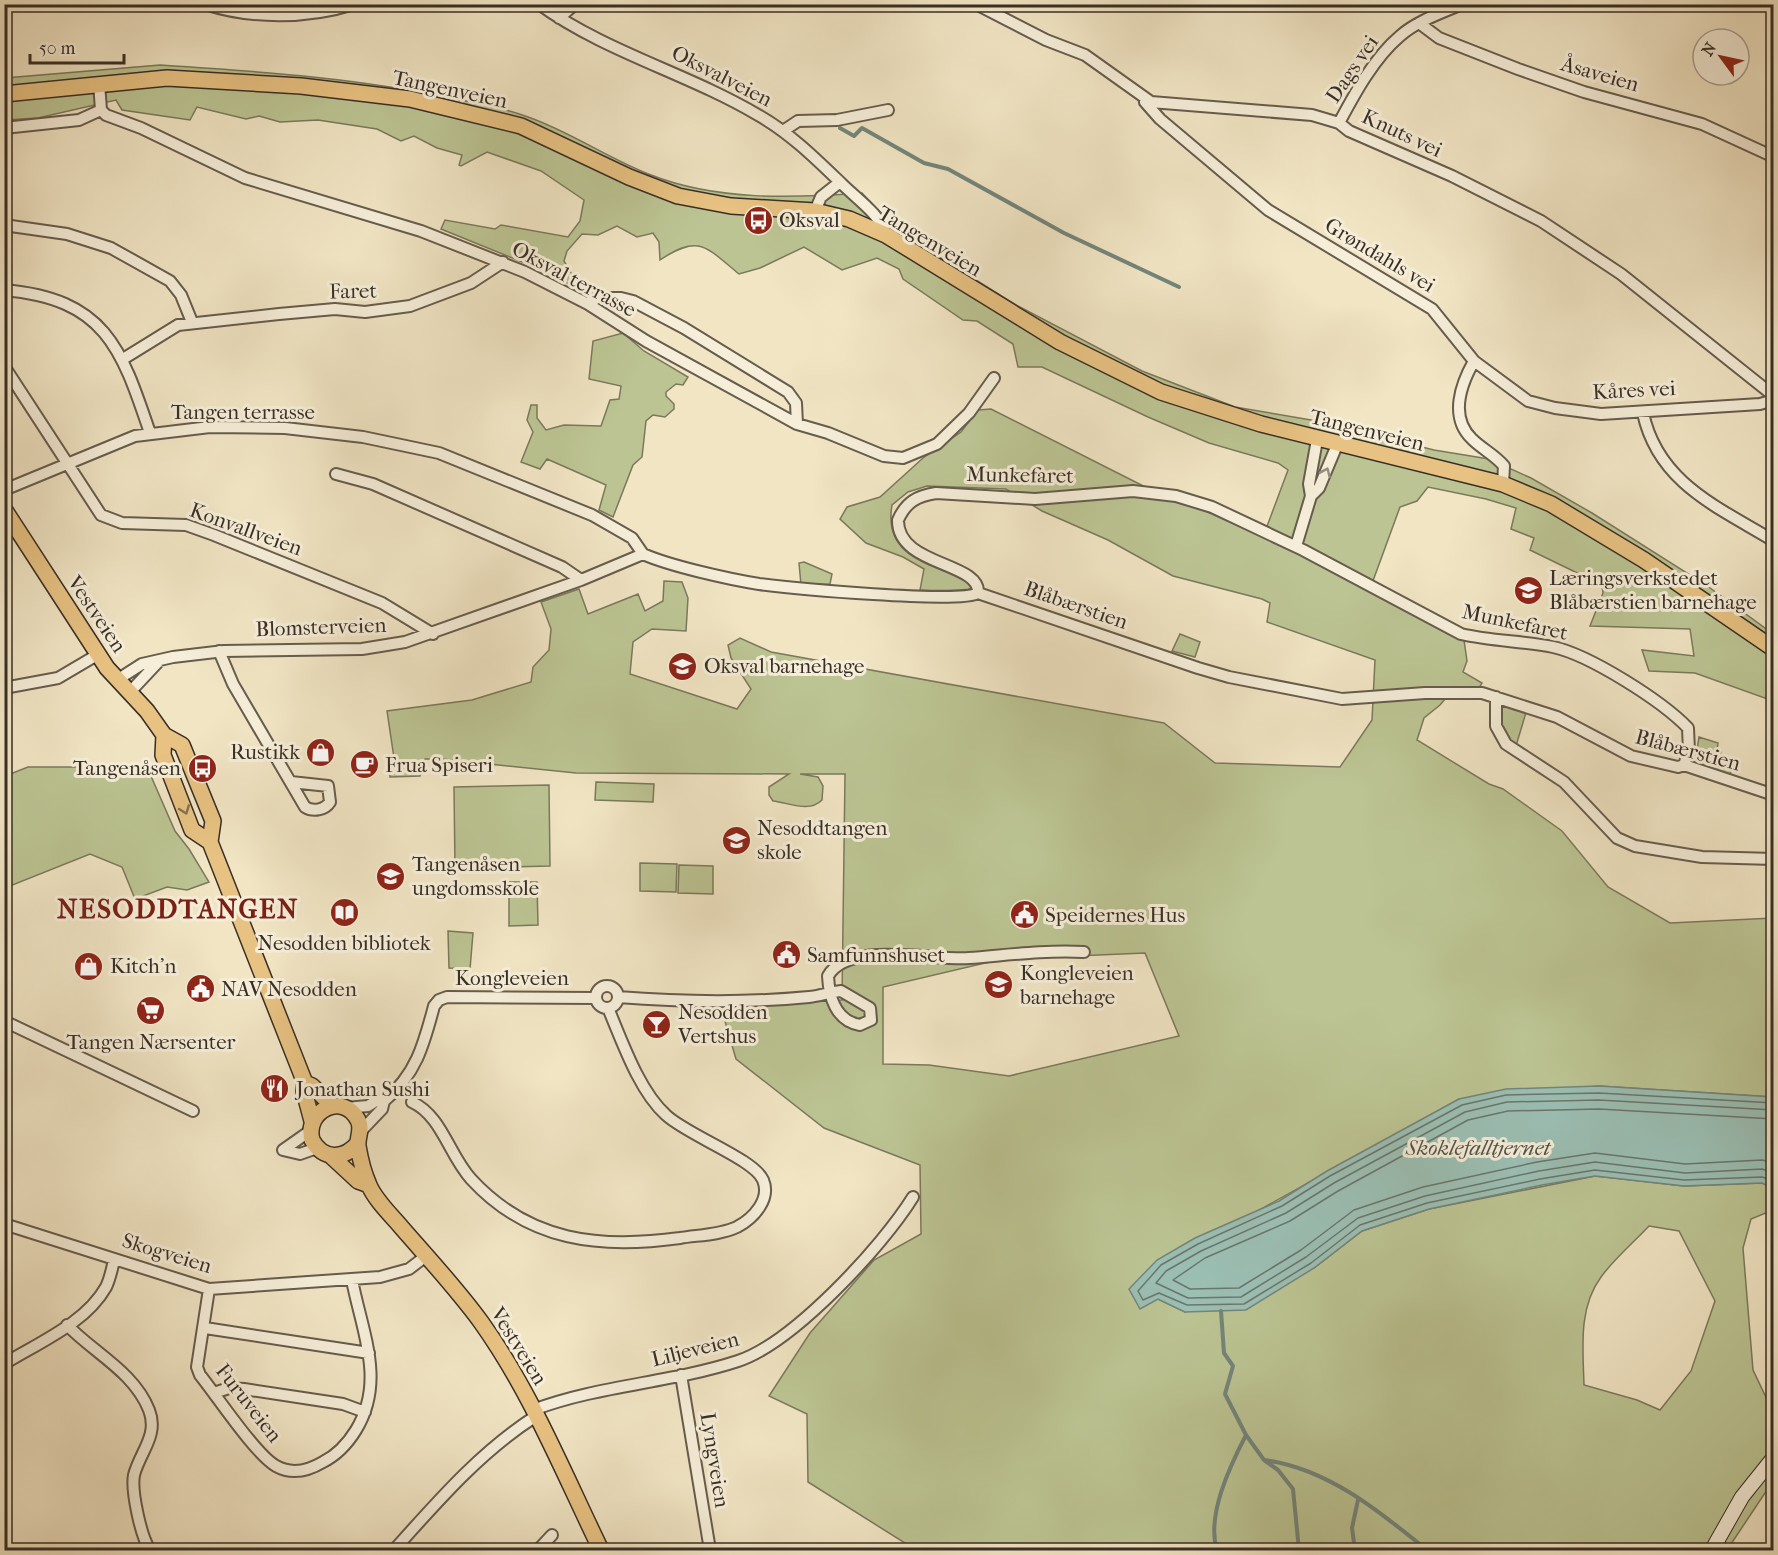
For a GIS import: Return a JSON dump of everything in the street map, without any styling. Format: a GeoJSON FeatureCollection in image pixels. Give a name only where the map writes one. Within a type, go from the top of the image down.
{"type":"FeatureCollection","features":[{"type":"Feature","properties":{"kind":"main road","name":"Tangenveien"},"geometry":{"type":"LineString","coordinates":[[4,94],[167,78],[332,89],[410,99],[521,126],[629,177],[678,196],[731,206],[815,211],[849,219],[886,235],[1024,322],[1129,377],[1190,403],[1317,440],[1503,484],[1569,513],[1773,649]]}},
{"type":"Feature","properties":{"kind":"main road","name":"Vestveien"},"geometry":{"type":"LineString","coordinates":[[4,509],[97,655],[164,735],[182,745],[213,821],[210,842],[305,1083],[304,1091],[311,1126]]}},
{"type":"Feature","properties":{"kind":"main road","name":"Vestveien"},"geometry":{"type":"LineString","coordinates":[[164,735],[163,755],[192,830],[210,842]]}},
{"type":"Feature","properties":{"kind":"main road"},"geometry":{"type":"LineString","coordinates":[[305,1083],[357,1118],[359,1137],[346,1154],[324,1152],[311,1126],[321,1110],[340,1107]]}},
{"type":"Feature","properties":{"kind":"main road","name":"Vestveien"},"geometry":{"type":"LineString","coordinates":[[359,1137],[369,1185],[463,1298],[494,1341],[534,1413],[601,1551]]}},
{"type":"Feature","properties":{"kind":"main road","name":"Vestveien"},"geometry":{"type":"LineString","coordinates":[[324,1152],[358,1181],[369,1185]]}},
{"type":"Feature","properties":{"kind":"main road"},"geometry":{"type":"LineString","coordinates":[[1712,1551],[1742,1497],[1773,1457]]}},
{"type":"Feature","properties":{"kind":"street"},"geometry":{"type":"LineString","coordinates":[[205,4],[252,16],[316,12],[354,4]]}},
{"type":"Feature","properties":{"kind":"street","name":"Oksvalveien"},"geometry":{"type":"LineString","coordinates":[[539,4],[576,30],[721,96],[783,131],[881,222],[886,235]]}},
{"type":"Feature","properties":{"kind":"street"},"geometry":{"type":"LineString","coordinates":[[559,18],[575,4]]}},
{"type":"Feature","properties":{"kind":"street","name":"Knuts vei"},"geometry":{"type":"LineString","coordinates":[[976,4],[1046,40],[1084,54],[1102,64],[1146,100],[1169,105],[1312,115],[1339,123],[1349,131],[1452,177],[1561,233],[1621,274],[1773,398]]}},
{"type":"Feature","properties":{"kind":"street","name":"Dags vei"},"geometry":{"type":"LineString","coordinates":[[1339,123],[1369,73],[1399,36],[1419,23],[1462,4]]}},
{"type":"Feature","properties":{"kind":"street","name":"Åsaveien"},"geometry":{"type":"LineString","coordinates":[[1419,23],[1439,38],[1518,69],[1584,92],[1702,124],[1773,157]]}},
{"type":"Feature","properties":{"kind":"street"},"geometry":{"type":"LineString","coordinates":[[4,128],[71,122],[91,116],[100,110],[99,83]]}},
{"type":"Feature","properties":{"kind":"street","name":"Grøndahls vei"},"geometry":{"type":"LineString","coordinates":[[1146,100],[1145,102],[1160,119],[1268,210],[1432,309],[1474,361]]}},
{"type":"Feature","properties":{"kind":"street","name":"Oksval terrasse"},"geometry":{"type":"LineString","coordinates":[[100,110],[106,115],[172,142],[245,178],[421,231],[503,262],[588,304],[646,341],[796,424],[828,433],[884,456],[903,458],[925,452],[948,435],[969,413],[994,378]]}},
{"type":"Feature","properties":{"kind":"street"},"geometry":{"type":"LineString","coordinates":[[783,131],[798,121],[837,120],[888,110]]}},
{"type":"Feature","properties":{"kind":"street"},"geometry":{"type":"LineString","coordinates":[[815,211],[821,197],[840,182]]}},
{"type":"Feature","properties":{"kind":"street"},"geometry":{"type":"LineString","coordinates":[[4,225],[67,234],[120,253],[170,281],[181,295],[192,322]]}},
{"type":"Feature","properties":{"kind":"street","name":"Faret"},"geometry":{"type":"LineString","coordinates":[[123,359],[178,325],[192,322],[335,309],[385,310],[410,306],[471,283],[503,262]]}},
{"type":"Feature","properties":{"kind":"street"},"geometry":{"type":"LineString","coordinates":[[4,290],[40,295],[78,311],[105,333],[123,359],[150,433]]}},
{"type":"Feature","properties":{"kind":"street"},"geometry":{"type":"LineString","coordinates":[[588,304],[597,298],[621,298],[684,328],[788,392],[796,403],[796,424]]}},
{"type":"Feature","properties":{"kind":"street"},"geometry":{"type":"LineString","coordinates":[[1474,361],[1461,384],[1459,399],[1461,414],[1469,436],[1504,466],[1503,484]]}},
{"type":"Feature","properties":{"kind":"street","name":"Kåres vei"},"geometry":{"type":"LineString","coordinates":[[1474,361],[1521,397],[1536,404],[1585,413],[1643,413],[1669,408],[1760,405],[1773,398]]}},
{"type":"Feature","properties":{"kind":"street","name":"Konvallveien"},"geometry":{"type":"LineString","coordinates":[[4,366],[95,510],[111,521],[186,525],[382,603],[433,634]]}},
{"type":"Feature","properties":{"kind":"street"},"geometry":{"type":"LineString","coordinates":[[1643,413],[1653,444],[1670,470],[1705,500],[1773,541]]}},
{"type":"Feature","properties":{"kind":"street","name":"Tangen terrasse"},"geometry":{"type":"LineString","coordinates":[[4,490],[135,436],[210,428],[285,428],[363,437],[439,453],[592,515],[632,537],[643,554]]}},
{"type":"Feature","properties":{"kind":"street"},"geometry":{"type":"LineString","coordinates":[[1296,546],[1311,496],[1309,484],[1317,440]]}},
{"type":"Feature","properties":{"kind":"street"},"geometry":{"type":"LineString","coordinates":[[1311,496],[1319,488],[1337,445]]}},
{"type":"Feature","properties":{"kind":"street"},"geometry":{"type":"LineString","coordinates":[[336,474],[373,484],[562,567],[581,580]]}},
{"type":"Feature","properties":{"kind":"street","name":"Munkefaret"},"geometry":{"type":"LineString","coordinates":[[978,593],[979,586],[974,580],[958,570],[924,556],[902,536],[898,520],[912,500],[920,495],[936,493],[1035,499],[1114,491],[1153,492],[1212,507],[1296,546],[1461,634],[1484,640],[1555,648],[1583,658],[1648,697],[1688,728],[1689,751],[1684,765]]}},
{"type":"Feature","properties":{"kind":"street","name":"Blomsterveien"},"geometry":{"type":"LineString","coordinates":[[117,680],[142,664],[219,651],[362,649],[386,646],[433,634],[581,580],[643,554]]}},
{"type":"Feature","properties":{"kind":"street","name":"Blåbærstien"},"geometry":{"type":"LineString","coordinates":[[643,554],[654,559],[758,584],[915,596],[968,597],[978,593],[1099,632],[1164,657],[1263,684],[1342,699],[1425,693],[1482,693],[1557,717],[1630,756],[1678,767],[1684,765],[1773,795]]}},
{"type":"Feature","properties":{"kind":"street"},"geometry":{"type":"LineString","coordinates":[[219,651],[233,684],[291,782]]}},
{"type":"Feature","properties":{"kind":"street"},"geometry":{"type":"LineString","coordinates":[[4,688],[58,678],[97,655]]}},
{"type":"Feature","properties":{"kind":"street"},"geometry":{"type":"LineString","coordinates":[[130,692],[160,660]]}},
{"type":"Feature","properties":{"kind":"street"},"geometry":{"type":"LineString","coordinates":[[1496,697],[1496,726],[1506,744],[1569,786],[1617,838],[1635,846],[1701,857],[1773,859]]}},
{"type":"Feature","properties":{"kind":"street","name":"Kongleveien"},"geometry":{"type":"LineString","coordinates":[[596,998],[600,989],[607,986],[615,989],[618,998],[691,1001],[829,994],[828,976],[834,968],[870,956],[890,953],[967,958],[1051,950],[1084,952]]}},
{"type":"Feature","properties":{"kind":"street","name":"Kongleveien"},"geometry":{"type":"LineString","coordinates":[[359,1137],[382,1109],[384,1101],[399,1087],[417,1063],[439,1000],[447,997],[596,998]]}},
{"type":"Feature","properties":{"kind":"street","name":"Kongleveien"},"geometry":{"type":"LineString","coordinates":[[596,998],[601,1006],[608,1008]]}},
{"type":"Feature","properties":{"kind":"street"},"geometry":{"type":"LineString","coordinates":[[412,1102],[426,1109],[459,1164],[486,1194],[521,1218],[552,1233],[594,1242],[638,1242],[716,1233],[740,1226],[762,1204],[766,1190],[763,1179],[752,1167],[678,1125],[655,1104],[608,1008],[616,1004],[618,998]]}},
{"type":"Feature","properties":{"kind":"street"},"geometry":{"type":"LineString","coordinates":[[4,1021],[193,1111]]}},
{"type":"Feature","properties":{"kind":"street"},"geometry":{"type":"LineString","coordinates":[[340,1107],[368,1106],[376,1101],[384,1101]]}},
{"type":"Feature","properties":{"kind":"street"},"geometry":{"type":"LineString","coordinates":[[311,1126],[283,1150],[300,1154],[324,1152]]}},
{"type":"Feature","properties":{"kind":"street","name":"Liljeveien"},"geometry":{"type":"LineString","coordinates":[[394,1551],[452,1486],[489,1449],[534,1413],[569,1398],[681,1375],[738,1360],[780,1338],[859,1265],[902,1215],[913,1197]]}},
{"type":"Feature","properties":{"kind":"street","name":"Skogveien"},"geometry":{"type":"LineString","coordinates":[[4,1224],[77,1245],[114,1260],[209,1289],[352,1280],[397,1274],[426,1256]]}},
{"type":"Feature","properties":{"kind":"street"},"geometry":{"type":"LineString","coordinates":[[4,1364],[67,1325],[97,1300],[109,1281],[114,1260]]}},
{"type":"Feature","properties":{"kind":"street","name":"Furuveien"},"geometry":{"type":"LineString","coordinates":[[209,1289],[205,1328],[197,1367],[214,1393],[272,1464],[288,1472],[314,1467],[331,1457],[352,1436],[371,1396],[372,1373],[369,1353],[362,1313],[352,1280]]}},
{"type":"Feature","properties":{"kind":"street"},"geometry":{"type":"LineString","coordinates":[[67,1325],[127,1377],[149,1410],[153,1428],[133,1478],[141,1531],[150,1551]]}},
{"type":"Feature","properties":{"kind":"street"},"geometry":{"type":"LineString","coordinates":[[205,1328],[369,1353]]}},
{"type":"Feature","properties":{"kind":"street","name":"Lyngveien"},"geometry":{"type":"LineString","coordinates":[[681,1375],[710,1551]]}},
{"type":"Feature","properties":{"kind":"street"},"geometry":{"type":"LineString","coordinates":[[214,1393],[229,1388],[244,1389],[332,1402],[365,1412]]}},
{"type":"Feature","properties":{"kind":"street"},"geometry":{"type":"LineString","coordinates":[[538,1551],[552,1535]]}},
{"type":"Feature","properties":{"kind":"green space"},"geometry":{"type":"Polygon","coordinates":[[[160,65],[333,79],[401,89],[517,113],[544,123],[651,175],[702,189],[755,196],[862,193],[915,242],[1016,305],[1142,371],[1235,407],[1317,421],[1434,450],[1489,459],[1531,478],[1592,513],[1706,585],[1773,634],[1773,701],[1695,673],[1649,671],[1642,650],[1694,656],[1690,629],[1590,626],[1603,593],[1602,585],[1530,550],[1534,538],[1511,529],[1516,508],[1428,487],[1417,501],[1400,507],[1370,589],[1464,640],[1467,661],[1463,672],[1482,683],[1479,688],[1455,687],[1440,705],[1424,718],[1417,740],[1489,784],[1503,789],[1562,831],[1608,887],[1670,923],[1773,918],[1773,1097],[1599,1086],[1459,1099],[1252,1214],[1158,1299],[1185,1312],[1314,1268],[1362,1231],[1429,1209],[1595,1176],[1684,1186],[1762,1183],[1773,1188],[1773,1210],[1751,1219],[1743,1248],[1753,1370],[1773,1412],[1773,1481],[1727,1550],[1014,1550],[1006,1544],[976,1550],[916,1550],[808,1482],[807,1414],[769,1396],[810,1333],[874,1260],[921,1234],[920,1165],[824,1128],[736,1059],[720,1004],[842,1000],[845,774],[800,774],[818,777],[823,786],[822,800],[805,807],[773,801],[769,795],[769,787],[789,774],[576,773],[425,759],[420,776],[390,777],[390,758],[394,758],[387,711],[472,700],[531,682],[533,667],[549,650],[551,629],[541,602],[579,589],[588,614],[638,594],[645,611],[663,601],[664,581],[682,582],[688,598],[686,631],[652,629],[633,642],[630,674],[737,709],[751,689],[731,658],[728,645],[740,638],[771,652],[1164,723],[1215,763],[1340,767],[1372,720],[1375,660],[1267,622],[1270,603],[1262,599],[1173,576],[1108,540],[1042,511],[1006,489],[927,486],[908,492],[892,505],[891,522],[895,536],[902,547],[924,563],[967,580],[971,588],[963,593],[920,590],[924,569],[903,557],[866,543],[840,519],[847,507],[880,497],[923,458],[961,432],[978,410],[991,409],[1173,501],[1194,506],[1263,537],[1288,470],[1278,463],[1209,443],[1042,367],[1018,367],[1013,344],[977,321],[963,320],[903,279],[899,269],[877,258],[842,270],[804,247],[760,268],[739,274],[718,256],[701,247],[684,247],[660,260],[659,242],[653,233],[637,237],[617,226],[598,235],[582,234],[567,251],[564,261],[578,285],[572,286],[538,265],[532,266],[441,229],[445,220],[495,229],[501,225],[568,237],[580,221],[584,200],[541,171],[487,152],[461,166],[459,165],[462,155],[437,148],[414,136],[401,141],[377,129],[318,120],[280,122],[259,116],[246,119],[197,107],[190,120],[122,110],[116,100],[38,118],[5,120],[5,78],[160,65]],[[1145,953],[1002,959],[883,987],[883,1064],[929,1065],[1009,1076],[1179,1036],[1145,953]],[[1649,1226],[1601,1277],[1588,1302],[1584,1329],[1584,1385],[1637,1400],[1660,1410],[1691,1371],[1715,1301],[1679,1231],[1649,1226]]]}},
{"type":"Feature","properties":{"kind":"green space"},"geometry":{"type":"Polygon","coordinates":[[[623,333],[644,351],[688,377],[683,385],[676,384],[666,392],[666,396],[674,404],[674,409],[665,417],[653,415],[646,421],[642,457],[633,465],[613,517],[599,510],[606,485],[547,459],[540,469],[521,462],[533,432],[527,420],[531,405],[537,405],[537,418],[546,430],[564,425],[601,426],[610,400],[619,399],[621,386],[589,379],[593,341],[623,333]]]}},
{"type":"Feature","properties":{"kind":"green space"},"geometry":{"type":"Polygon","coordinates":[[[804,562],[832,574],[830,584],[801,585],[799,563],[804,562]]]}},
{"type":"Feature","properties":{"kind":"green space"},"geometry":{"type":"Polygon","coordinates":[[[1180,634],[1200,642],[1195,657],[1172,651],[1180,634]]]}},
{"type":"Feature","properties":{"kind":"green space"},"geometry":{"type":"Polygon","coordinates":[[[1505,704],[1527,709],[1516,746],[1505,734],[1502,725],[1501,709],[1505,704]]]}},
{"type":"Feature","properties":{"kind":"green space"},"geometry":{"type":"Polygon","coordinates":[[[1699,737],[1718,743],[1717,750],[1721,752],[1719,759],[1733,766],[1729,776],[1700,767],[1695,763],[1699,737]]]}},
{"type":"Feature","properties":{"kind":"green space"},"geometry":{"type":"Polygon","coordinates":[[[28,767],[147,767],[175,831],[209,882],[187,890],[167,887],[135,899],[122,867],[90,854],[5,888],[5,776],[28,767]]]}},
{"type":"Feature","properties":{"kind":"green space"},"geometry":{"type":"Polygon","coordinates":[[[596,782],[654,784],[653,802],[595,800],[596,782]]]}},
{"type":"Feature","properties":{"kind":"green space"},"geometry":{"type":"Polygon","coordinates":[[[549,785],[550,866],[455,868],[454,787],[549,785]]]}},
{"type":"Feature","properties":{"kind":"green space"},"geometry":{"type":"Polygon","coordinates":[[[640,863],[677,864],[676,892],[640,891],[640,863]]]}},
{"type":"Feature","properties":{"kind":"green space"},"geometry":{"type":"Polygon","coordinates":[[[679,865],[713,866],[713,894],[678,893],[679,865]]]}},
{"type":"Feature","properties":{"kind":"green space"},"geometry":{"type":"Polygon","coordinates":[[[509,882],[537,882],[538,925],[509,926],[509,882]]]}},
{"type":"Feature","properties":{"kind":"green space"},"geometry":{"type":"Polygon","coordinates":[[[448,931],[473,933],[470,969],[449,968],[448,931]]]}},
{"type":"Feature","properties":{"kind":"water","name":"Skoklefalltjernet"},"geometry":{"type":"Polygon","coordinates":[[[1599,1086],[1773,1097],[1773,1188],[1762,1183],[1684,1186],[1595,1176],[1429,1209],[1362,1231],[1314,1268],[1246,1310],[1185,1312],[1158,1299],[1140,1309],[1129,1289],[1157,1260],[1195,1238],[1279,1201],[1327,1171],[1459,1099],[1506,1089],[1599,1086]]]}},
{"type":"Feature","properties":{"kind":"waterway"},"geometry":{"type":"LineString","coordinates":[[840,128],[854,136],[862,128],[924,163],[948,169],[1064,233],[1179,287]]}},
{"type":"Feature","properties":{"kind":"waterway"},"geometry":{"type":"LineString","coordinates":[[1221,1311],[1224,1353],[1233,1366],[1225,1394],[1246,1435],[1264,1460],[1309,1472],[1351,1493],[1427,1550]]}},
{"type":"Feature","properties":{"kind":"waterway"},"geometry":{"type":"LineString","coordinates":[[1217,1550],[1214,1537],[1215,1522],[1221,1491],[1246,1435]]}},
{"type":"Feature","properties":{"kind":"waterway"},"geometry":{"type":"LineString","coordinates":[[1264,1460],[1278,1470],[1293,1489],[1299,1550]]}},
{"type":"Feature","properties":{"kind":"waterway"},"geometry":{"type":"LineString","coordinates":[[1355,1550],[1352,1528],[1358,1500]]}},
{"type":"Feature","properties":{"kind":"place","name":"Oksval"},"geometry":{"type":"Point","coordinates":[758,220]}},
{"type":"Feature","properties":{"kind":"place","name":"Læringsverkstedet Blåbærstien barnehage"},"geometry":{"type":"Point","coordinates":[1528,590]}},
{"type":"Feature","properties":{"kind":"place","name":"Oksval barnehage"},"geometry":{"type":"Point","coordinates":[683,666]}},
{"type":"Feature","properties":{"kind":"place","name":"Rustikk"},"geometry":{"type":"Point","coordinates":[321,752]}},
{"type":"Feature","properties":{"kind":"place","name":"Frua Spiseri"},"geometry":{"type":"Point","coordinates":[364,765]}},
{"type":"Feature","properties":{"kind":"place","name":"Tangenåsen"},"geometry":{"type":"Point","coordinates":[202,768]}},
{"type":"Feature","properties":{"kind":"place","name":"Nesoddtangen skole"},"geometry":{"type":"Point","coordinates":[736,840]}},
{"type":"Feature","properties":{"kind":"place","name":"Tangenåsen ungdomsskole"},"geometry":{"type":"Point","coordinates":[391,876]}},
{"type":"Feature","properties":{"kind":"place","name":"Nesodden bibliotek"},"geometry":{"type":"Point","coordinates":[344,912]}},
{"type":"Feature","properties":{"kind":"place","name":"Speidernes Hus"},"geometry":{"type":"Point","coordinates":[1024,915]}},
{"type":"Feature","properties":{"kind":"place","name":"Samfunnshuset"},"geometry":{"type":"Point","coordinates":[786,955]}},
{"type":"Feature","properties":{"kind":"place","name":"Kitch'n"},"geometry":{"type":"Point","coordinates":[89,966]}},
{"type":"Feature","properties":{"kind":"place","name":"Kongleveien barnehage"},"geometry":{"type":"Point","coordinates":[999,985]}},
{"type":"Feature","properties":{"kind":"place","name":"NAV Nesodden"},"geometry":{"type":"Point","coordinates":[200,989]}},
{"type":"Feature","properties":{"kind":"place","name":"Tangen Nærsenter"},"geometry":{"type":"Point","coordinates":[151,1011]}},
{"type":"Feature","properties":{"kind":"place","name":"Nesodden Vertshus"},"geometry":{"type":"Point","coordinates":[657,1024]}},
{"type":"Feature","properties":{"kind":"place","name":"Jonathan Sushi"},"geometry":{"type":"Point","coordinates":[275,1089]}},
{"type":"Feature","properties":{"kind":"district","name":"NESODDTANGEN"},"geometry":{"type":"Point","coordinates":[178,909]}}]}
